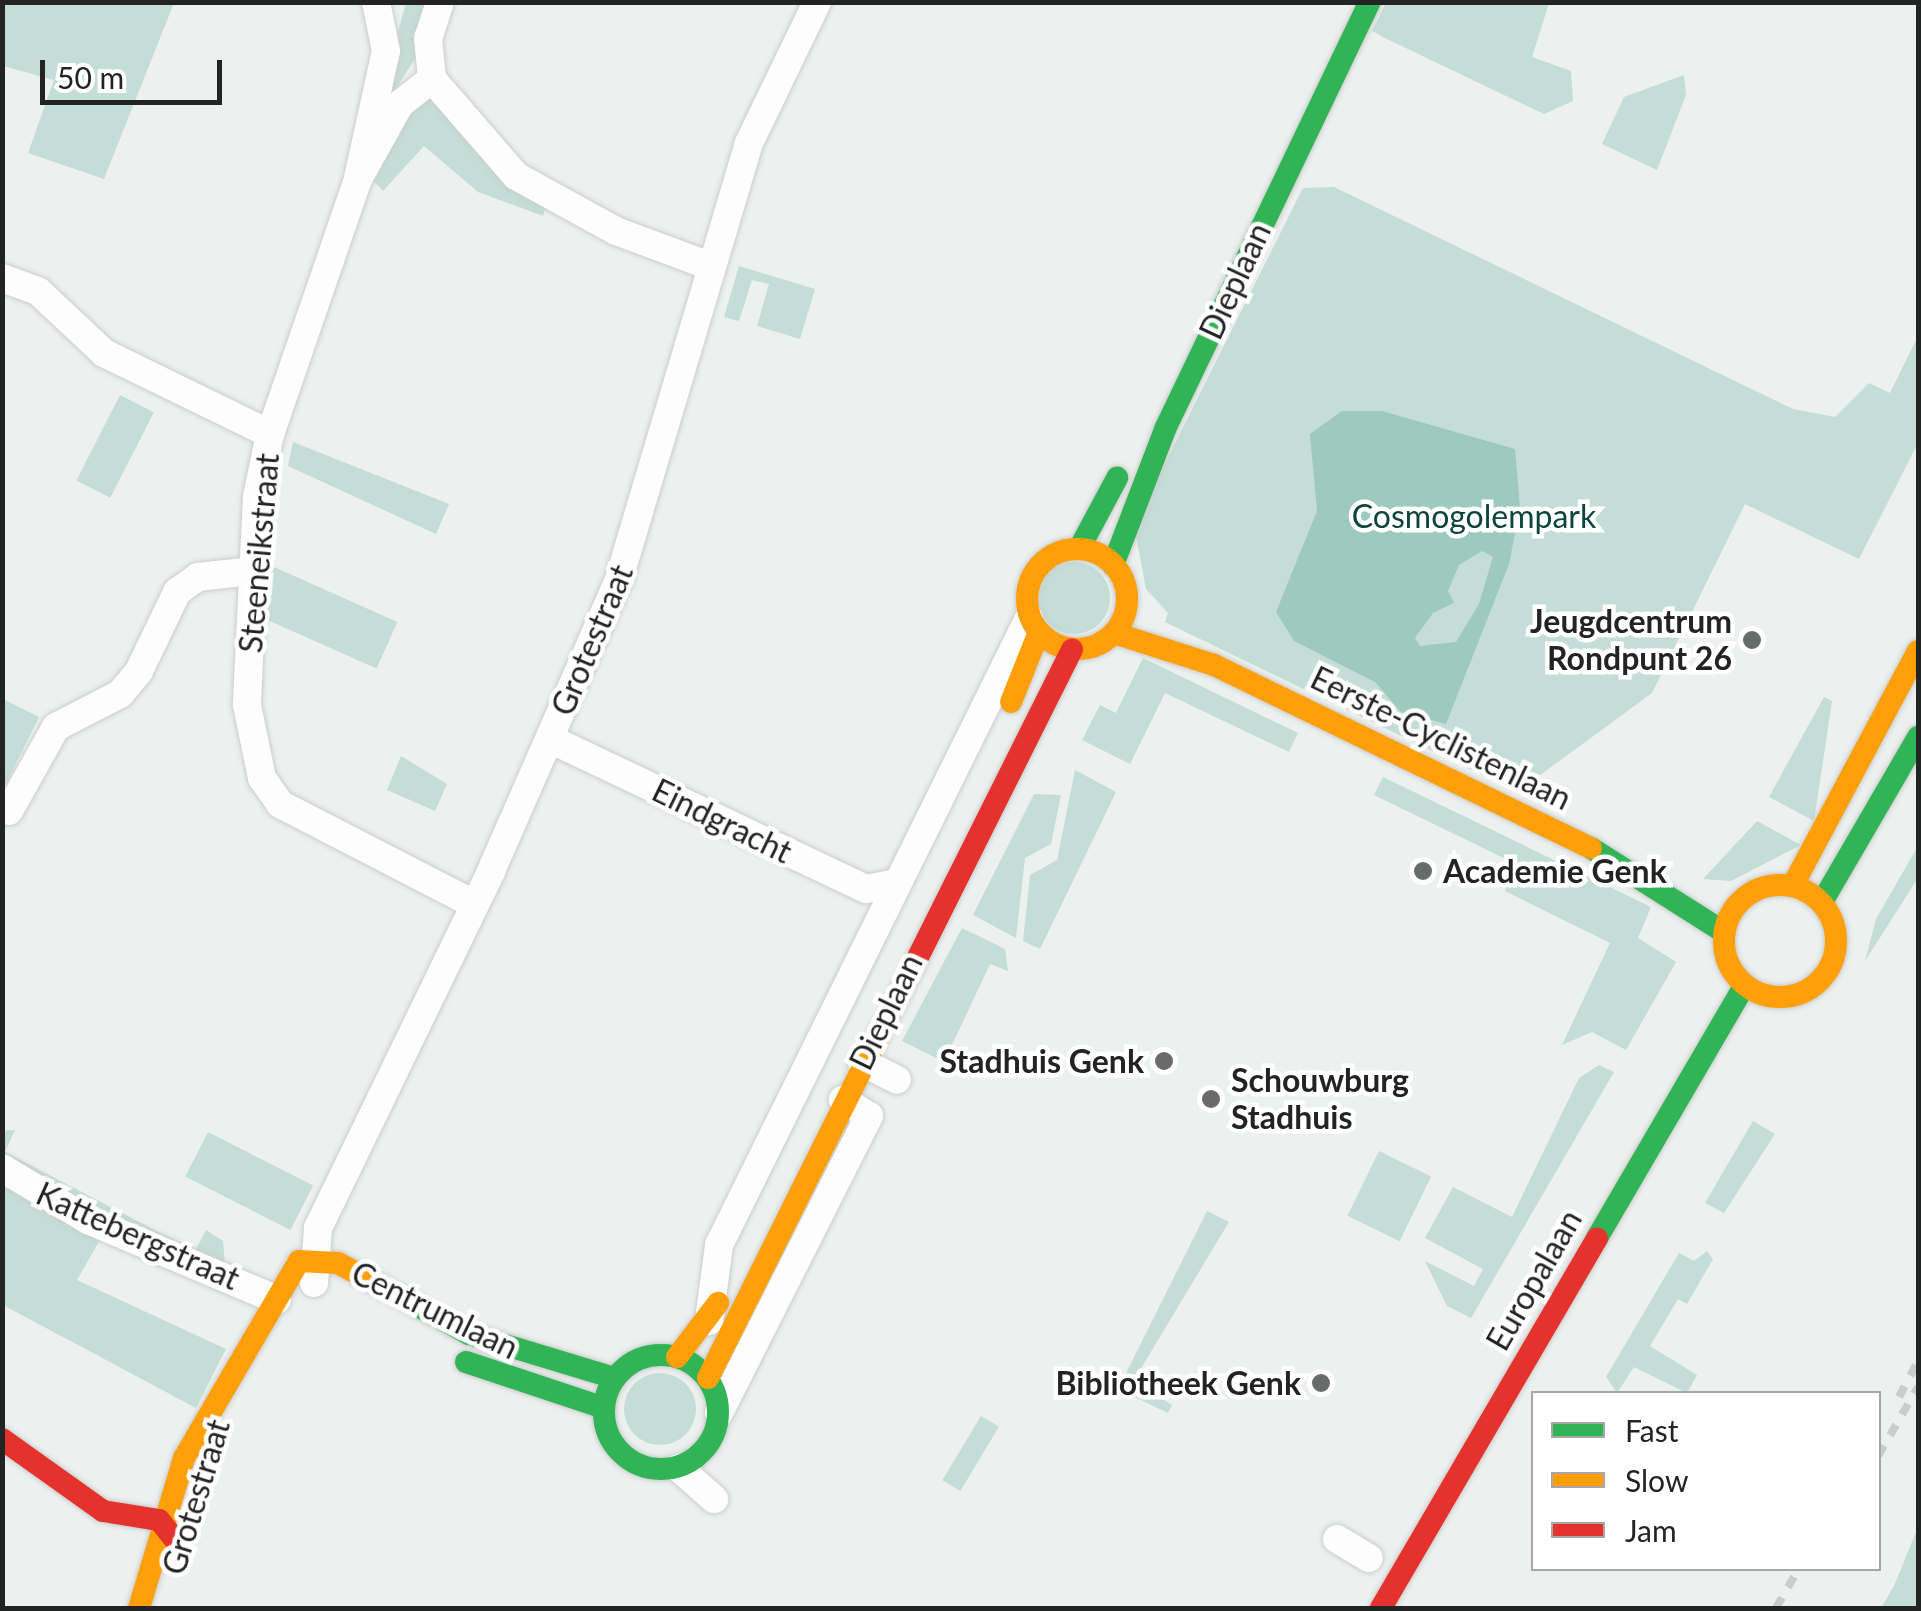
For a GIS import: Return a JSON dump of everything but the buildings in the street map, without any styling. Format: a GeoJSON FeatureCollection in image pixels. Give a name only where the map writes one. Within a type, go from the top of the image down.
{"type":"FeatureCollection","features":[{"type":"Feature","properties":{"kind":"main road","name":"Dieplaan"},"geometry":{"type":"LineString","coordinates":[[677,1356],[709,1321],[1034,624],[1027,595],[1040,566],[1079,549],[1346,2]]}},
{"type":"Feature","properties":{"kind":"main road","name":"Dieplaan"},"geometry":{"type":"LineString","coordinates":[[1113,565],[1158,444],[1370,2]]}},
{"type":"Feature","properties":{"kind":"main road"},"geometry":{"type":"LineString","coordinates":[[1034,624],[1072,649],[1114,633],[1126,608],[1113,565],[1079,549]]}},
{"type":"Feature","properties":{"kind":"main road","name":"Eerste-Cyclistenlaan"},"geometry":{"type":"LineString","coordinates":[[1126,608],[1214,665],[1638,871],[1724,932]]}},
{"type":"Feature","properties":{"kind":"main road","name":"Eerste-Cyclistenlaan"},"geometry":{"type":"LineString","coordinates":[[1114,633],[1214,665]]}},
{"type":"Feature","properties":{"kind":"main road","name":"Dieplaan"},"geometry":{"type":"LineString","coordinates":[[708,1378],[843,1100],[1072,649]]}},
{"type":"Feature","properties":{"kind":"main road"},"geometry":{"type":"LineString","coordinates":[[1793,885],[1918,651]]}},
{"type":"Feature","properties":{"kind":"main road"},"geometry":{"type":"LineString","coordinates":[[1822,902],[1918,737]]}},
{"type":"Feature","properties":{"kind":"main road","name":"Eerste-Cyclistenlaan"},"geometry":{"type":"LineString","coordinates":[[1638,871],[1742,899]]}},
{"type":"Feature","properties":{"kind":"main road"},"geometry":{"type":"LineString","coordinates":[[1793,885],[1822,902],[1838,944],[1829,970],[1802,993],[1754,990],[1724,932],[1742,899],[1793,885]]}},
{"type":"Feature","properties":{"kind":"main road","name":"Europalaan"},"geometry":{"type":"LineString","coordinates":[[1371,1590],[1754,990]]}},
{"type":"Feature","properties":{"kind":"main road","name":"Europalaan"},"geometry":{"type":"LineString","coordinates":[[1402,1608],[1754,990]]}},
{"type":"Feature","properties":{"kind":"main road"},"geometry":{"type":"LineString","coordinates":[[277,1300],[314,1270]]}},
{"type":"Feature","properties":{"kind":"main road","name":"Centrumlaan"},"geometry":{"type":"LineString","coordinates":[[314,1270],[524,1355],[615,1378]]}},
{"type":"Feature","properties":{"kind":"main road","name":"Centrumlaan"},"geometry":{"type":"LineString","coordinates":[[314,1270],[463,1361],[604,1408]]}},
{"type":"Feature","properties":{"kind":"main road","name":"Grotestraat"},"geometry":{"type":"LineString","coordinates":[[140,1608],[148,1555],[159,1520],[277,1300]]}},
{"type":"Feature","properties":{"kind":"main road"},"geometry":{"type":"LineString","coordinates":[[677,1356],[708,1378],[719,1413],[706,1448],[679,1468],[646,1467],[621,1452],[604,1408],[615,1378],[644,1357],[677,1356]]}},
{"type":"Feature","properties":{"kind":"main road","name":"Grotestraat"},"geometry":{"type":"LineString","coordinates":[[163,1608],[229,1386]]}},
{"type":"Feature","properties":{"kind":"main road"},"geometry":{"type":"LineString","coordinates":[[2,1439],[103,1511],[148,1555],[178,1550],[159,1520],[103,1511]]}},
{"type":"Feature","properties":{"kind":"street"},"geometry":{"type":"LineString","coordinates":[[358,179],[386,51],[376,2]]}},
{"type":"Feature","properties":{"kind":"street"},"geometry":{"type":"LineString","coordinates":[[440,2],[428,38],[432,79],[516,176],[616,231],[710,266]]}},
{"type":"Feature","properties":{"kind":"street","name":"Grotestraat"},"geometry":{"type":"LineString","coordinates":[[314,1270],[318,1228],[550,740],[642,512],[748,145],[817,2]]}},
{"type":"Feature","properties":{"kind":"street","name":"Steeneikstraat"},"geometry":{"type":"LineString","coordinates":[[432,79],[400,104],[358,179],[270,434],[252,571],[248,721],[262,778],[312,829],[472,903]]}},
{"type":"Feature","properties":{"kind":"street"},"geometry":{"type":"LineString","coordinates":[[2,278],[38,291],[104,353],[270,434]]}},
{"type":"Feature","properties":{"kind":"street"},"geometry":{"type":"LineString","coordinates":[[9,811],[56,726],[120,694],[138,671],[177,592],[198,577],[252,571]]}},
{"type":"Feature","properties":{"kind":"street","name":"Dieplaan"},"geometry":{"type":"LineString","coordinates":[[709,1321],[719,1245],[896,884],[1034,624]]}},
{"type":"Feature","properties":{"kind":"street","name":"Eindgracht"},"geometry":{"type":"LineString","coordinates":[[550,740],[866,890],[896,884]]}},
{"type":"Feature","properties":{"kind":"street"},"geometry":{"type":"LineString","coordinates":[[862,1062],[897,1080]]}},
{"type":"Feature","properties":{"kind":"street"},"geometry":{"type":"LineString","coordinates":[[719,1413],[868,1116],[843,1100]]}},
{"type":"Feature","properties":{"kind":"street","name":"Kattebergstraat"},"geometry":{"type":"LineString","coordinates":[[2,1168],[88,1220],[235,1278],[277,1300]]}},
{"type":"Feature","properties":{"kind":"street"},"geometry":{"type":"LineString","coordinates":[[679,1468],[714,1499]]}},
{"type":"Feature","properties":{"kind":"street"},"geometry":{"type":"LineString","coordinates":[[1336,1539],[1371,1590]]}},
{"type":"Feature","properties":{"kind":"green space"},"geometry":{"type":"Polygon","coordinates":[[[2,3],[174,3],[104,179],[28,153],[54,80],[3,66],[2,3]]]}},
{"type":"Feature","properties":{"kind":"green space"},"geometry":{"type":"Polygon","coordinates":[[[406,3],[429,3],[421,49],[370,130],[406,3]]]}},
{"type":"Feature","properties":{"kind":"green space"},"geometry":{"type":"Polygon","coordinates":[[[1386,3],[1549,3],[1532,57],[1571,71],[1573,101],[1544,114],[1387,39],[1372,31],[1386,3]]]}},
{"type":"Feature","properties":{"kind":"green space"},"geometry":{"type":"Polygon","coordinates":[[[1684,75],[1686,95],[1657,170],[1602,144],[1624,97],[1684,75]]]}},
{"type":"Feature","properties":{"kind":"green space"},"geometry":{"type":"Polygon","coordinates":[[[428,96],[547,202],[543,216],[478,192],[424,146],[383,191],[373,180],[403,113],[428,96]]]}},
{"type":"Feature","properties":{"kind":"green space","name":"Cosmogolempark"},"geometry":{"type":"Polygon","coordinates":[[[1334,187],[1793,409],[1835,417],[1869,383],[1890,393],[1918,336],[1918,443],[1859,559],[1745,504],[1652,693],[1517,792],[1165,622],[1168,613],[1146,589],[1134,525],[1303,188],[1334,187]]]}},
{"type":"Feature","properties":{"kind":"green space"},"geometry":{"type":"Polygon","coordinates":[[[739,266],[815,289],[800,339],[757,326],[769,284],[752,280],[739,321],[724,317],[739,266]]]}},
{"type":"Feature","properties":{"kind":"green space"},"geometry":{"type":"Polygon","coordinates":[[[120,395],[154,412],[110,498],[76,481],[120,395]]]}},
{"type":"Feature","properties":{"kind":"green space"},"geometry":{"type":"Polygon","coordinates":[[[293,442],[449,504],[436,534],[288,466],[293,442]]]}},
{"type":"Feature","properties":{"kind":"green space"},"geometry":{"type":"Polygon","coordinates":[[[1074,562],[1100,572],[1110,598],[1100,624],[1074,634],[1048,624],[1038,598],[1048,572],[1074,562]]]}},
{"type":"Feature","properties":{"kind":"green space"},"geometry":{"type":"Polygon","coordinates":[[[274,567],[397,622],[377,669],[253,614],[274,567]]]}},
{"type":"Feature","properties":{"kind":"green space"},"geometry":{"type":"Polygon","coordinates":[[[1143,658],[1298,733],[1289,752],[1165,693],[1130,764],[1082,740],[1100,705],[1116,713],[1143,658]]]}},
{"type":"Feature","properties":{"kind":"green space"},"geometry":{"type":"Polygon","coordinates":[[[1824,697],[1832,701],[1814,821],[1769,797],[1824,697]]]}},
{"type":"Feature","properties":{"kind":"green space"},"geometry":{"type":"Polygon","coordinates":[[[3,699],[39,717],[3,790],[3,699]]]}},
{"type":"Feature","properties":{"kind":"green space"},"geometry":{"type":"Polygon","coordinates":[[[401,756],[447,784],[435,811],[387,790],[401,756]]]}},
{"type":"Feature","properties":{"kind":"green space"},"geometry":{"type":"Polygon","coordinates":[[[1075,770],[1116,792],[1040,949],[1023,941],[1030,875],[1057,860],[1075,770]]]}},
{"type":"Feature","properties":{"kind":"green space"},"geometry":{"type":"Polygon","coordinates":[[[1383,777],[1651,907],[1638,938],[1676,962],[1626,1050],[1592,1032],[1562,1045],[1610,943],[1505,891],[1516,864],[1374,795],[1383,777]]]}},
{"type":"Feature","properties":{"kind":"green space"},"geometry":{"type":"Polygon","coordinates":[[[1034,794],[1061,795],[1051,844],[1025,858],[1016,938],[973,915],[1034,794]]]}},
{"type":"Feature","properties":{"kind":"green space"},"geometry":{"type":"Polygon","coordinates":[[[1757,821],[1801,845],[1731,881],[1703,879],[1757,821]]]}},
{"type":"Feature","properties":{"kind":"green space"},"geometry":{"type":"Polygon","coordinates":[[[1918,846],[1918,878],[1865,961],[1876,919],[1918,846]]]}},
{"type":"Feature","properties":{"kind":"green space"},"geometry":{"type":"Polygon","coordinates":[[[962,928],[1005,949],[1008,971],[990,964],[944,1062],[902,1041],[962,928]]]}},
{"type":"Feature","properties":{"kind":"green space"},"geometry":{"type":"Polygon","coordinates":[[[1599,1065],[1614,1072],[1471,1318],[1447,1306],[1425,1261],[1474,1286],[1483,1269],[1425,1238],[1453,1187],[1512,1217],[1579,1078],[1599,1065]]]}},
{"type":"Feature","properties":{"kind":"green space"},"geometry":{"type":"Polygon","coordinates":[[[1753,1121],[1775,1134],[1724,1213],[1705,1203],[1753,1121]]]}},
{"type":"Feature","properties":{"kind":"green space"},"geometry":{"type":"Polygon","coordinates":[[[15,1130],[5,1152],[195,1251],[206,1230],[223,1241],[225,1264],[82,1211],[3,1158],[2,1131],[15,1130]]]}},
{"type":"Feature","properties":{"kind":"green space"},"geometry":{"type":"Polygon","coordinates":[[[208,1132],[313,1186],[290,1230],[185,1177],[208,1132]]]}},
{"type":"Feature","properties":{"kind":"green space"},"geometry":{"type":"Polygon","coordinates":[[[1379,1151],[1431,1176],[1400,1241],[1347,1216],[1379,1151]]]}},
{"type":"Feature","properties":{"kind":"green space"},"geometry":{"type":"Polygon","coordinates":[[[2,1186],[102,1236],[77,1280],[226,1349],[196,1408],[3,1305],[2,1186]]]}},
{"type":"Feature","properties":{"kind":"green space"},"geometry":{"type":"Polygon","coordinates":[[[1207,1211],[1229,1222],[1134,1380],[1172,1405],[1168,1413],[1118,1389],[1207,1211]]]}},
{"type":"Feature","properties":{"kind":"green space"},"geometry":{"type":"Polygon","coordinates":[[[1707,1251],[1713,1259],[1687,1304],[1678,1299],[1650,1346],[1697,1375],[1688,1391],[1634,1367],[1616,1391],[1606,1377],[1679,1253],[1694,1261],[1707,1251]]]}},
{"type":"Feature","properties":{"kind":"green space"},"geometry":{"type":"Polygon","coordinates":[[[660,1373],[674,1375],[686,1383],[694,1395],[694,1423],[686,1435],[674,1443],[660,1445],[646,1443],[634,1435],[626,1423],[624,1409],[626,1395],[634,1383],[646,1375],[660,1373]]]}},
{"type":"Feature","properties":{"kind":"green space"},"geometry":{"type":"Polygon","coordinates":[[[981,1416],[999,1427],[960,1491],[942,1480],[981,1416]]]}},
{"type":"Feature","properties":{"kind":"green space"},"geometry":{"type":"Polygon","coordinates":[[[1918,1527],[1918,1608],[1881,1608],[1894,1586],[1918,1527]]]}},
{"type":"Feature","properties":{"kind":"shaded area"},"geometry":{"type":"Polygon","coordinates":[[[1342,411],[1382,411],[1515,449],[1520,508],[1509,564],[1446,724],[1401,712],[1375,682],[1294,641],[1276,612],[1317,511],[1310,434],[1342,411]],[[1482,551],[1459,565],[1448,591],[1454,603],[1433,613],[1415,638],[1420,646],[1456,642],[1479,604],[1493,557],[1482,551]]]}},
{"type":"Feature","properties":{"kind":"railway"},"geometry":{"type":"LineString","coordinates":[[1899,1397],[1918,1362]]}},
{"type":"Feature","properties":{"kind":"railway"},"geometry":{"type":"LineString","coordinates":[[1881,1451],[1918,1387]]}},
{"type":"Feature","properties":{"kind":"railway"},"geometry":{"type":"LineString","coordinates":[[1776,1608],[1797,1571]]}},
{"type":"Feature","properties":{"kind":"traffic: fast"},"geometry":{"type":"LineString","coordinates":[[1113,565],[1166,427],[1370,2]]}},
{"type":"Feature","properties":{"kind":"traffic: fast"},"geometry":{"type":"LineString","coordinates":[[1079,549],[1117,478]]}},
{"type":"Feature","properties":{"kind":"traffic: fast"},"geometry":{"type":"LineString","coordinates":[[1822,902],[1918,737]]}},
{"type":"Feature","properties":{"kind":"traffic: fast"},"geometry":{"type":"LineString","coordinates":[[1591,848],[1724,932]]}},
{"type":"Feature","properties":{"kind":"traffic: fast"},"geometry":{"type":"LineString","coordinates":[[1597,1238],[1745,985]]}},
{"type":"Feature","properties":{"kind":"traffic: fast"},"geometry":{"type":"LineString","coordinates":[[390,1291],[469,1334],[615,1378]]}},
{"type":"Feature","properties":{"kind":"traffic: fast"},"geometry":{"type":"LineString","coordinates":[[661,1355],[683,1359],[701,1372],[714,1390],[718,1412],[714,1434],[701,1452],[683,1465],[661,1469],[639,1465],[621,1452],[608,1434],[604,1412],[608,1390],[621,1372],[639,1359],[661,1355]]}},
{"type":"Feature","properties":{"kind":"traffic: fast"},"geometry":{"type":"LineString","coordinates":[[466,1362],[604,1408]]}},
{"type":"Feature","properties":{"kind":"traffic: slow"},"geometry":{"type":"LineString","coordinates":[[1077,549],[1096,553],[1112,564],[1123,580],[1127,599],[1123,618],[1112,634],[1096,645],[1077,649],[1058,645],[1042,634],[1031,618],[1027,599],[1031,580],[1042,564],[1058,553],[1077,549]]}},
{"type":"Feature","properties":{"kind":"traffic: slow"},"geometry":{"type":"LineString","coordinates":[[1011,702],[1039,632]]}},
{"type":"Feature","properties":{"kind":"traffic: slow"},"geometry":{"type":"LineString","coordinates":[[1114,633],[1214,665],[1591,848]]}},
{"type":"Feature","properties":{"kind":"traffic: slow"},"geometry":{"type":"LineString","coordinates":[[1793,885],[1918,651]]}},
{"type":"Feature","properties":{"kind":"traffic: slow"},"geometry":{"type":"LineString","coordinates":[[1780,885],[1802,889],[1820,901],[1832,919],[1836,941],[1832,963],[1820,981],[1802,993],[1780,997],[1758,993],[1740,981],[1728,963],[1724,941],[1728,919],[1740,901],[1758,889],[1780,885]]}},
{"type":"Feature","properties":{"kind":"traffic: slow"},"geometry":{"type":"LineString","coordinates":[[708,1378],[884,1025]]}},
{"type":"Feature","properties":{"kind":"traffic: slow"},"geometry":{"type":"LineString","coordinates":[[139,1608],[184,1458],[299,1261],[338,1263],[390,1291]]}},
{"type":"Feature","properties":{"kind":"traffic: slow"},"geometry":{"type":"LineString","coordinates":[[677,1357],[718,1303]]}},
{"type":"Feature","properties":{"kind":"traffic: jam"},"geometry":{"type":"LineString","coordinates":[[884,1025],[1072,649]]}},
{"type":"Feature","properties":{"kind":"traffic: jam"},"geometry":{"type":"LineString","coordinates":[[1381,1608],[1597,1238]]}},
{"type":"Feature","properties":{"kind":"traffic: jam"},"geometry":{"type":"LineString","coordinates":[[2,1439],[103,1511],[159,1520],[175,1540]]}},
{"type":"Feature","properties":{"kind":"place","name":"Jeugdcentrum Rondpunt 26"},"geometry":{"type":"Point","coordinates":[1752,640]}},
{"type":"Feature","properties":{"kind":"place","name":"Academie Genk"},"geometry":{"type":"Point","coordinates":[1423,871]}},
{"type":"Feature","properties":{"kind":"place","name":"Stadhuis Genk"},"geometry":{"type":"Point","coordinates":[1164,1061]}},
{"type":"Feature","properties":{"kind":"place","name":"Schouwburg Stadhuis"},"geometry":{"type":"Point","coordinates":[1211,1099]}},
{"type":"Feature","properties":{"kind":"place","name":"Bibliotheek Genk"},"geometry":{"type":"Point","coordinates":[1321,1383]}}]}
